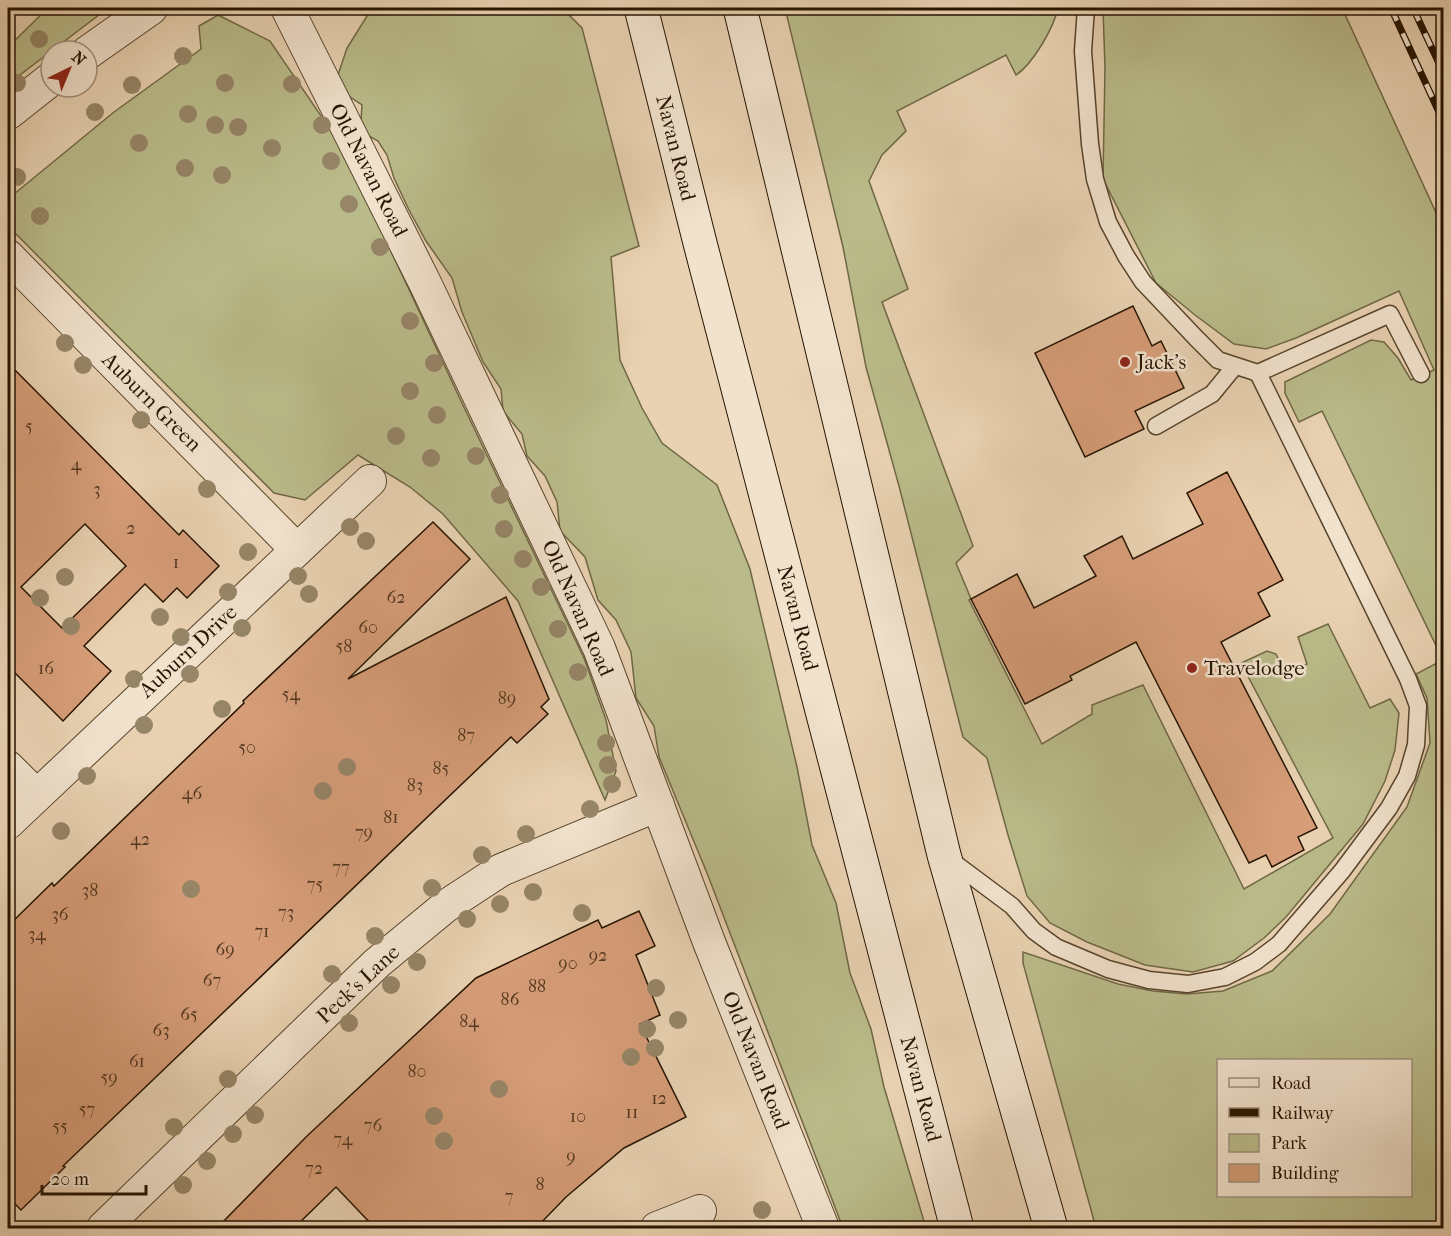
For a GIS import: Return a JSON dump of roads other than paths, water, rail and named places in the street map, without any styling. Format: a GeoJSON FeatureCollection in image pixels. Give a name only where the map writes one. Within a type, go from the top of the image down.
{"type":"FeatureCollection","features":[{"type":"Feature","properties":{"kind":"main road"},"geometry":{"type":"LineString","coordinates":[[99,45],[151,8]]}},
{"type":"Feature","properties":{"kind":"main road","name":"Navan Road"},"geometry":{"type":"LineString","coordinates":[[641,8],[957,1228]]}},
{"type":"Feature","properties":{"kind":"main road"},"geometry":{"type":"LineString","coordinates":[[740,8],[944,855],[1051,1228]]}},
{"type":"Feature","properties":{"kind":"main road"},"geometry":{"type":"LineString","coordinates":[[8,113],[39,88]]}},
{"type":"Feature","properties":{"kind":"street","name":"Old Navan Road"},"geometry":{"type":"LineString","coordinates":[[287,8],[430,293],[599,648],[709,942],[823,1228]]}},
{"type":"Feature","properties":{"kind":"street","name":"Auburn Green"},"geometry":{"type":"LineString","coordinates":[[8,256],[296,549]]}},
{"type":"Feature","properties":{"kind":"street","name":"Auburn Drive"},"geometry":{"type":"LineString","coordinates":[[8,823],[370,481]]}},
{"type":"Feature","properties":{"kind":"street"},"geometry":{"type":"LineString","coordinates":[[8,767],[36,795]]}},
{"type":"Feature","properties":{"kind":"street","name":"Peck's Lane"},"geometry":{"type":"LineString","coordinates":[[103,1228],[377,963],[446,906],[501,870],[658,806]]}},
{"type":"Feature","properties":{"kind":"street"},"geometry":{"type":"LineString","coordinates":[[657,1228],[700,1211]]}},
{"type":"Feature","properties":{"kind":"lane"},"geometry":{"type":"LineString","coordinates":[[1086,8],[1083,51],[1095,179],[1108,222],[1143,282],[1218,360],[1235,366],[1258,373],[1390,315],[1421,374]]}},
{"type":"Feature","properties":{"kind":"lane"},"geometry":{"type":"LineString","coordinates":[[1156,426],[1212,394],[1235,366]]}},
{"type":"Feature","properties":{"kind":"lane"},"geometry":{"type":"LineString","coordinates":[[944,855],[1012,906],[1034,931],[1056,947],[1108,969],[1149,980],[1188,984],[1225,977],[1255,962],[1279,944],[1342,871],[1389,808],[1407,776],[1416,745],[1418,706],[1408,679],[1258,373]]}},
{"type":"Feature","properties":{"kind":"railway"},"geometry":{"type":"LineString","coordinates":[[1391,8],[1444,123]]}},
{"type":"Feature","properties":{"kind":"railway"},"geometry":{"type":"LineString","coordinates":[[1413,8],[1444,74]]}},
{"type":"Feature","properties":{"kind":"place","name":"Jack's"},"geometry":{"type":"Point","coordinates":[1125,362]}},
{"type":"Feature","properties":{"kind":"place","name":"Travelodge"},"geometry":{"type":"Point","coordinates":[1192,668]}}]}
